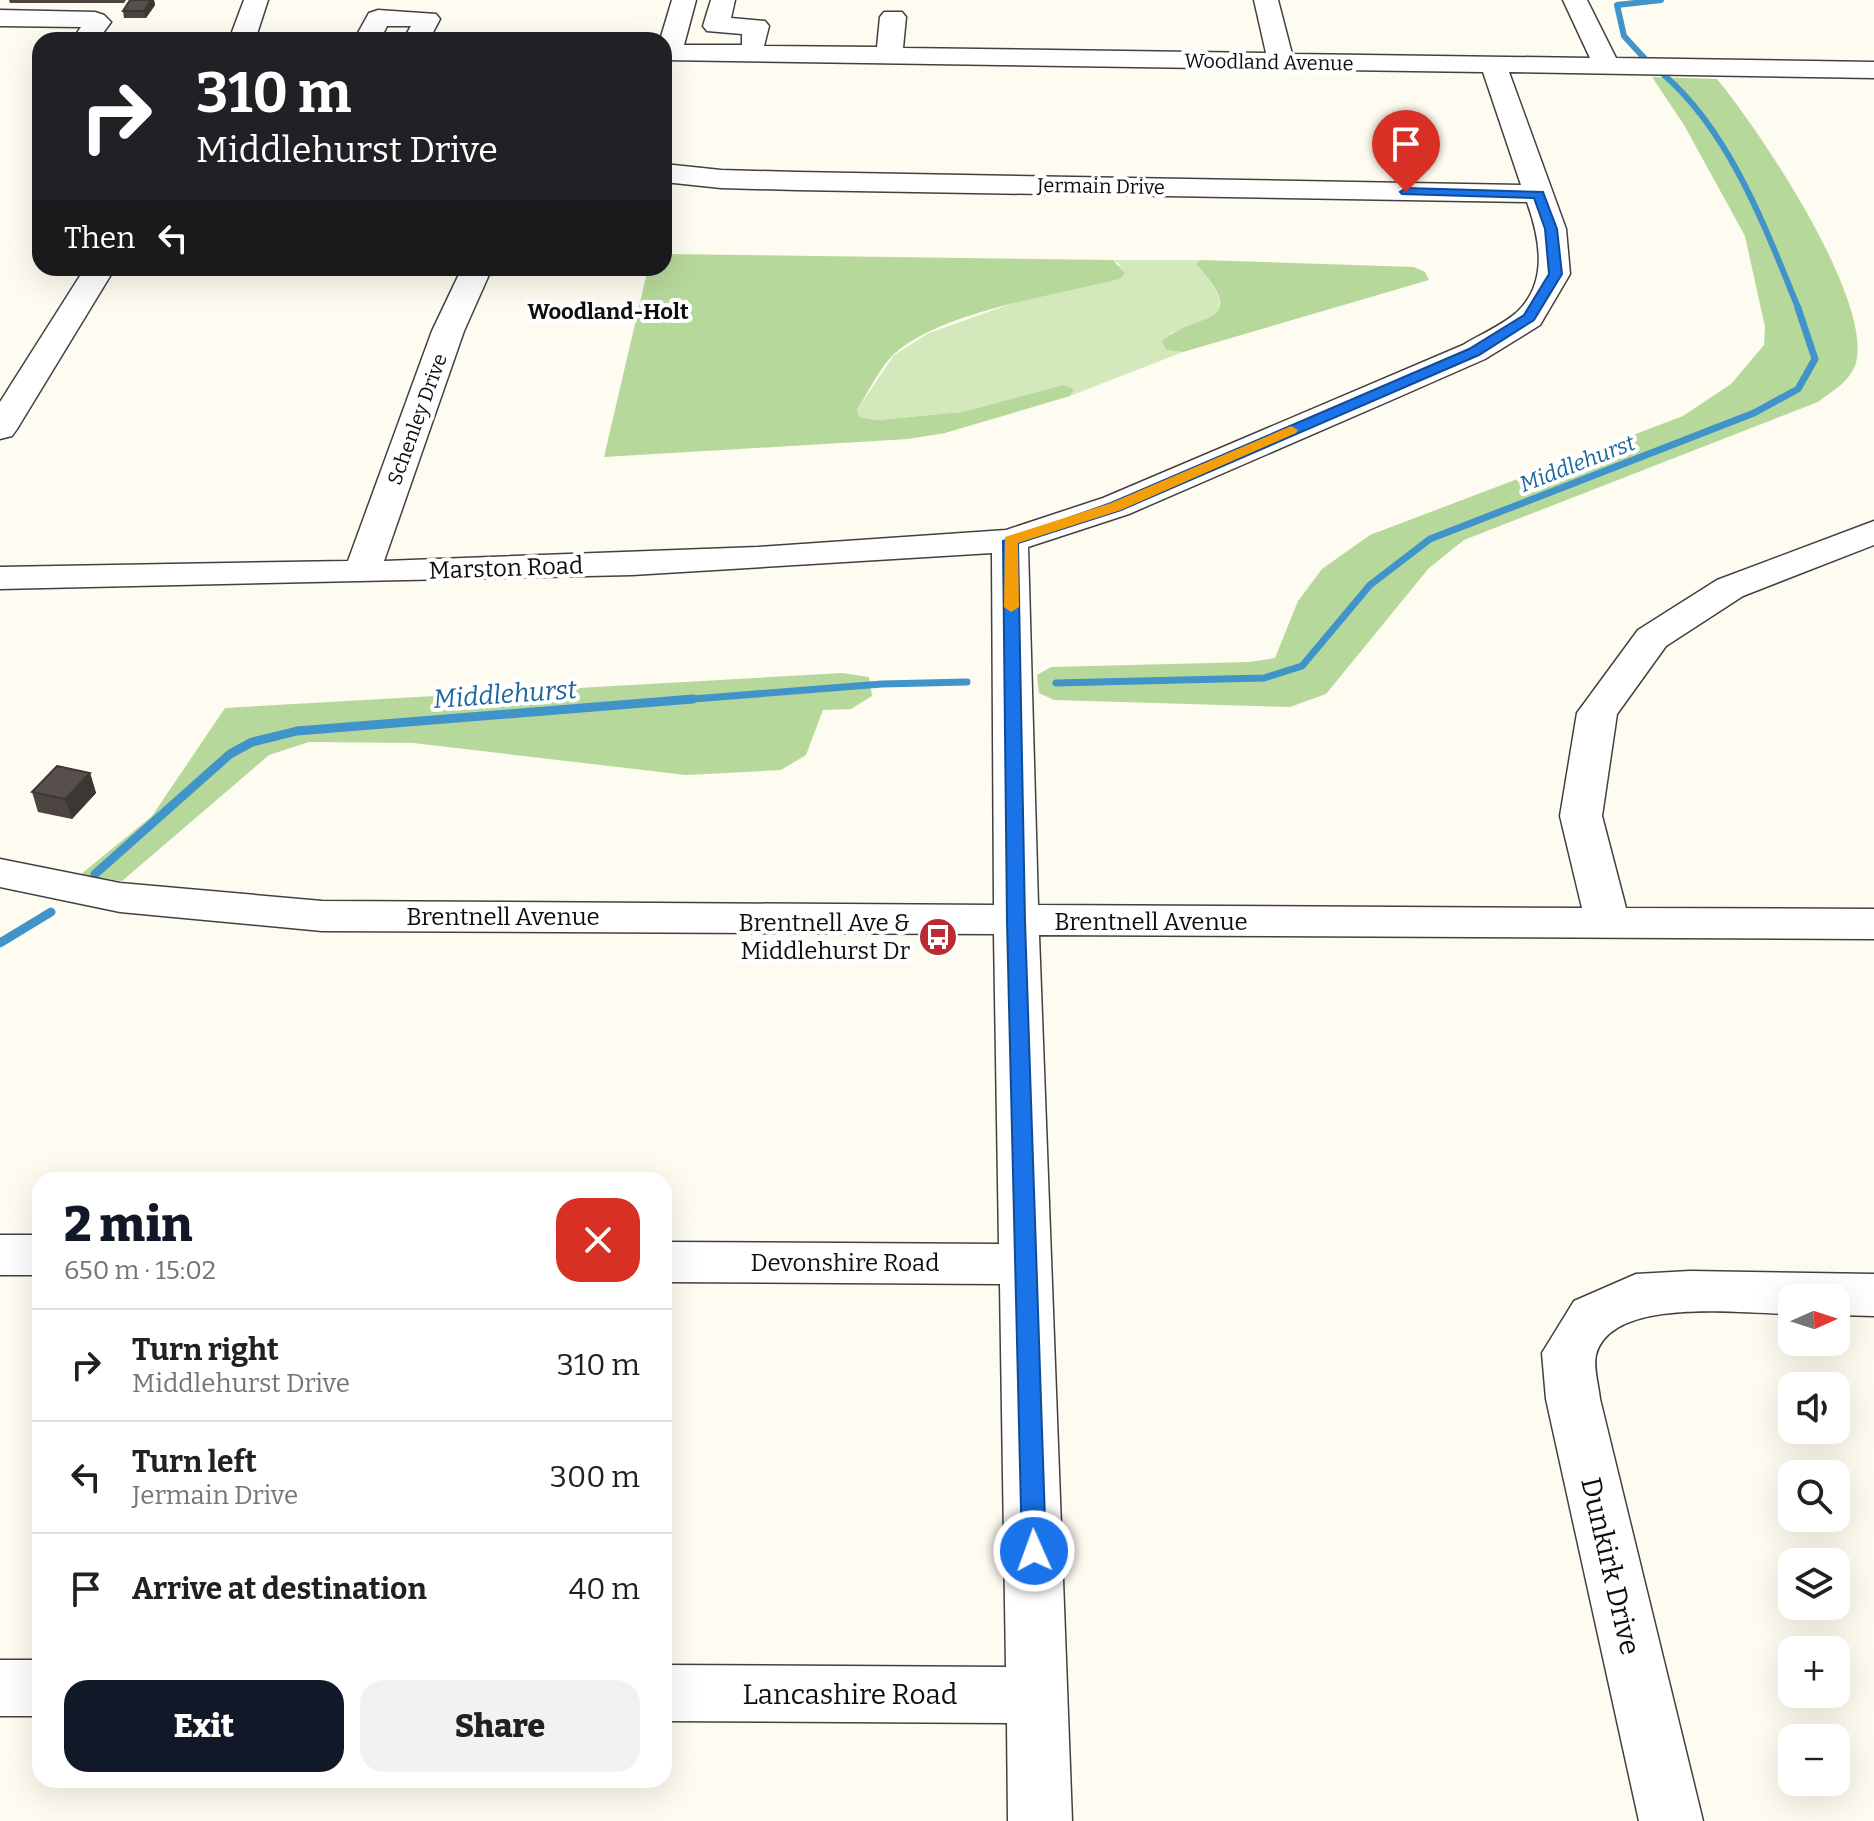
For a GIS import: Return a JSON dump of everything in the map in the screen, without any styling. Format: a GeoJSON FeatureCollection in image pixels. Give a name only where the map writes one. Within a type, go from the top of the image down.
{"type":"FeatureCollection","features":[{"type":"Feature","properties":{"kind":"street"},"geometry":{"type":"LineString","coordinates":[[245,32],[256,0]]}},
{"type":"Feature","properties":{"kind":"street"},"geometry":{"type":"LineString","coordinates":[[672,37],[684,0]]}},
{"type":"Feature","properties":{"kind":"street"},"geometry":{"type":"LineString","coordinates":[[723,0],[716,26],[785,26]]}},
{"type":"Feature","properties":{"kind":"street"},"geometry":{"type":"LineString","coordinates":[[1266,0],[1281,62]]}},
{"type":"Feature","properties":{"kind":"street"},"geometry":{"type":"LineString","coordinates":[[1575,0],[1607,67]]}},
{"type":"Feature","properties":{"kind":"street"},"geometry":{"type":"LineString","coordinates":[[889,56],[893,17]]}},
{"type":"Feature","properties":{"kind":"street"},"geometry":{"type":"LineString","coordinates":[[0,18],[95,20],[98,22],[91,32]]}},
{"type":"Feature","properties":{"kind":"street"},"geometry":{"type":"LineString","coordinates":[[371,32],[378,18],[427,19],[420,32]]}},
{"type":"Feature","properties":{"kind":"street"},"geometry":{"type":"LineString","coordinates":[[751,53],[756,26]]}},
{"type":"Feature","properties":{"kind":"street"},"geometry":{"type":"LineString","coordinates":[[0,42],[32,43]]}},
{"type":"Feature","properties":{"kind":"street","name":"Woodland Avenue"},"geometry":{"type":"LineString","coordinates":[[672,56],[751,53],[1281,62],[1496,71],[1607,67],[1872,73]]}},
{"type":"Feature","properties":{"kind":"street"},"geometry":{"type":"LineString","coordinates":[[672,56],[1496,71]]}},
{"type":"Feature","properties":{"kind":"street","name":"Marston Road"},"geometry":{"type":"LineString","coordinates":[[0,578],[362,572],[828,556],[1010,541],[1116,506],[1474,352],[1529,318],[1555,274],[1551,229],[1496,71]]}},
{"type":"Feature","properties":{"kind":"street","name":"Jermain Drive"},"geometry":{"type":"LineString","coordinates":[[672,174],[797,181],[1538,194]]}},
{"type":"Feature","properties":{"kind":"street"},"geometry":{"type":"LineString","coordinates":[[0,429],[95,276]]}},
{"type":"Feature","properties":{"kind":"street","name":"Schenley Drive"},"geometry":{"type":"LineString","coordinates":[[362,572],[448,331],[473,276]]}},
{"type":"Feature","properties":{"kind":"street"},"geometry":{"type":"LineString","coordinates":[[1608,922],[1581,816],[1597,713],[1652,638],[1730,588],[1874,532]]}},
{"type":"Feature","properties":{"kind":"street"},"geometry":{"type":"LineString","coordinates":[[1010,541],[1016,921],[1040,1821]]}},
{"type":"Feature","properties":{"kind":"street","name":"Brentnell Avenue"},"geometry":{"type":"LineString","coordinates":[[0,873],[100,895],[216,909],[322,916],[1874,924]]}},
{"type":"Feature","properties":{"kind":"street"},"geometry":{"type":"LineString","coordinates":[[0,1255],[32,1255]]}},
{"type":"Feature","properties":{"kind":"street","name":"Devonshire Road"},"geometry":{"type":"LineString","coordinates":[[672,1262],[1026,1264]]}},
{"type":"Feature","properties":{"kind":"street","name":"Dunkirk Drive"},"geometry":{"type":"LineString","coordinates":[[1671,1821],[1573,1399],[1569,1353],[1593,1316],[1636,1295],[1690,1292],[1874,1295]]}},
{"type":"Feature","properties":{"kind":"street"},"geometry":{"type":"LineString","coordinates":[[0,1688],[32,1688]]}},
{"type":"Feature","properties":{"kind":"street","name":"Lancashire Road"},"geometry":{"type":"LineString","coordinates":[[672,1693],[1035,1695]]}},
{"type":"Feature","properties":{"kind":"green space"},"geometry":{"type":"Polygon","coordinates":[[[1652,77],[1717,79],[1783,172],[1828,254],[1856,329],[1857,358],[1852,372],[1842,383],[1818,402],[1464,540],[1429,568],[1326,694],[1290,707],[1054,700],[1039,693],[1037,675],[1051,667],[1250,662],[1275,658],[1298,601],[1322,569],[1370,535],[1683,416],[1731,384],[1764,345],[1765,327],[1745,236],[1684,125],[1652,77]]]}},
{"type":"Feature","properties":{"kind":"green space"},"geometry":{"type":"Polygon","coordinates":[[[672,254],[1113,260],[1125,274],[1119,279],[1001,306],[941,326],[915,339],[889,360],[857,410],[859,417],[878,420],[962,412],[1063,385],[1074,389],[1070,396],[945,433],[908,439],[604,457],[646,276],[672,276],[672,254]]]}},
{"type":"Feature","properties":{"kind":"green space"},"geometry":{"type":"Polygon","coordinates":[[[1113,260],[1201,260],[1197,265],[1218,294],[1218,311],[1212,317],[1170,334],[1167,350],[1183,352],[1070,396],[1074,389],[1063,385],[962,412],[877,420],[859,417],[857,410],[894,355],[929,333],[1121,265],[1113,260]]]}},
{"type":"Feature","properties":{"kind":"green space"},"geometry":{"type":"Polygon","coordinates":[[[1201,260],[1414,267],[1425,272],[1429,280],[1183,352],[1166,350],[1162,341],[1214,315],[1220,308],[1220,298],[1196,264],[1201,260]]]}},
{"type":"Feature","properties":{"kind":"green space"},"geometry":{"type":"Polygon","coordinates":[[[842,673],[869,677],[872,696],[851,709],[823,710],[806,755],[781,770],[686,775],[413,743],[309,742],[269,755],[122,881],[80,875],[152,816],[225,708],[842,673]]]}},
{"type":"Feature","properties":{"kind":"building"},"geometry":{"type":"Polygon","coordinates":[[[130,0],[151,0],[144,11],[123,11],[130,0]]]}},
{"type":"Feature","properties":{"kind":"building"},"geometry":{"type":"Polygon","coordinates":[[[57,766],[90,773],[65,799],[32,792],[57,766]]]}},
{"type":"Feature","properties":{"kind":"waterway","name":"Middlehurst"},"geometry":{"type":"LineString","coordinates":[[1646,60],[1624,36],[1617,5],[1661,0]]}},
{"type":"Feature","properties":{"kind":"waterway","name":"Middlehurst"},"geometry":{"type":"LineString","coordinates":[[1664,75],[1688,98],[1727,154],[1759,216],[1799,310]]}},
{"type":"Feature","properties":{"kind":"waterway","name":"Middlehurst"},"geometry":{"type":"LineString","coordinates":[[1056,683],[1264,678],[1302,666],[1370,585],[1430,539],[1754,413],[1798,389],[1815,359],[1798,308]]}},
{"type":"Feature","properties":{"kind":"waterway","name":"Middlehurst"},"geometry":{"type":"LineString","coordinates":[[683,700],[882,684],[967,682]]}},
{"type":"Feature","properties":{"kind":"waterway","name":"Middlehurst"},"geometry":{"type":"LineString","coordinates":[[683,700],[693,699]]}},
{"type":"Feature","properties":{"kind":"waterway","name":"Middlehurst"},"geometry":{"type":"LineString","coordinates":[[95,874],[230,754],[252,742],[297,731],[683,700]]}},
{"type":"Feature","properties":{"kind":"waterway","name":"Middlehurst"},"geometry":{"type":"LineString","coordinates":[[668,701],[683,700]]}},
{"type":"Feature","properties":{"kind":"waterway","name":"Middlehurst"},"geometry":{"type":"LineString","coordinates":[[0,943],[51,912]]}},
{"type":"Feature","properties":{"kind":"slow traffic"},"geometry":{"type":"LineString","coordinates":[[1011,607],[1010,541],[1116,506],[1291,430]]}},
{"type":"Feature","properties":{"kind":"place","name":"Brentnell Ave & Middlehurst Dr"},"geometry":{"type":"Point","coordinates":[938,937]}},
{"type":"Feature","properties":{"kind":"district","name":"Woodland-Holt"},"geometry":{"type":"Point","coordinates":[608,311]}},
{"type":"Feature","properties":{"kind":"route"},"geometry":{"type":"LineString","coordinates":[[1034,1551],[1016,921],[1010,541],[1116,506],[1382,392],[1474,352],[1529,318],[1555,274],[1551,229],[1538,194],[1406,192]]}}]}
